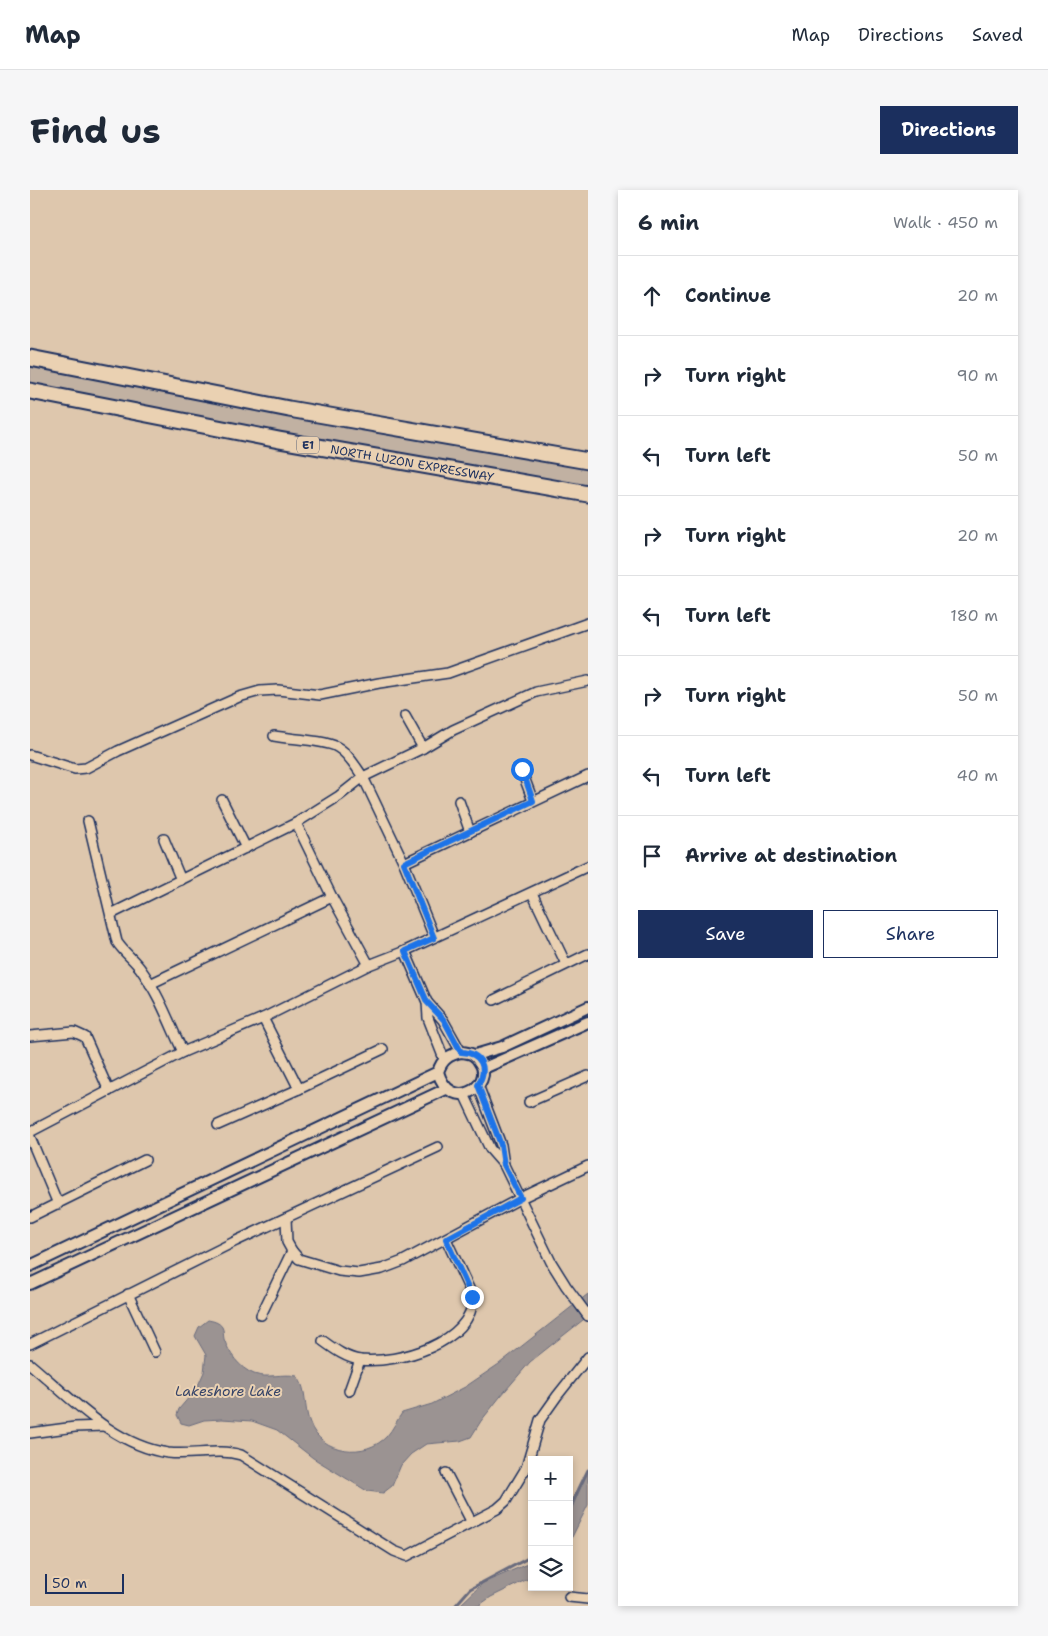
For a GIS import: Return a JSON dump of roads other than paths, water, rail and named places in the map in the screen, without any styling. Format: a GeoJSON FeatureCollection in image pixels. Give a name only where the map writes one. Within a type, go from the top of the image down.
{"type":"FeatureCollection","features":[{"type":"Feature","properties":{"kind":"highway"},"geometry":{"type":"LineString","coordinates":[[30,358],[290,409],[588,461]]}},
{"type":"Feature","properties":{"kind":"highway","name":"NORTH LUZON EXPRESSWAY"},"geometry":{"type":"LineString","coordinates":[[30,391],[279,440],[588,494]]}},
{"type":"Feature","properties":{"kind":"street"},"geometry":{"type":"LineString","coordinates":[[30,755],[75,769],[86,768],[118,751],[239,697],[260,691],[278,690],[320,695],[379,683],[448,673],[588,623]]}},
{"type":"Feature","properties":{"kind":"street"},"geometry":{"type":"LineString","coordinates":[[111,914],[296,823],[339,796],[363,777],[423,748],[453,730],[536,692],[588,680]]}},
{"type":"Feature","properties":{"kind":"street"},"geometry":{"type":"LineString","coordinates":[[405,716],[423,748]]}},
{"type":"Feature","properties":{"kind":"street"},"geometry":{"type":"LineString","coordinates":[[274,736],[323,743],[337,747],[356,766],[404,863],[434,938]]}},
{"type":"Feature","properties":{"kind":"street"},"geometry":{"type":"LineString","coordinates":[[522,769],[533,801]]}},
{"type":"Feature","properties":{"kind":"street"},"geometry":{"type":"LineString","coordinates":[[404,863],[588,776]]}},
{"type":"Feature","properties":{"kind":"street"},"geometry":{"type":"LineString","coordinates":[[222,800],[246,848]]}},
{"type":"Feature","properties":{"kind":"street"},"geometry":{"type":"LineString","coordinates":[[459,801],[470,832]]}},
{"type":"Feature","properties":{"kind":"street"},"geometry":{"type":"LineString","coordinates":[[88,821],[117,942],[122,951],[141,970],[150,984],[183,1052]]}},
{"type":"Feature","properties":{"kind":"street"},"geometry":{"type":"LineString","coordinates":[[296,823],[332,897],[369,965]]}},
{"type":"Feature","properties":{"kind":"street"},"geometry":{"type":"LineString","coordinates":[[164,839],[181,880]]}},
{"type":"Feature","properties":{"kind":"street"},"geometry":{"type":"LineString","coordinates":[[30,1132],[183,1052],[263,1018],[369,965],[434,938],[588,866]]}},
{"type":"Feature","properties":{"kind":"street"},"geometry":{"type":"LineString","coordinates":[[532,893],[566,964]]}},
{"type":"Feature","properties":{"kind":"street"},"geometry":{"type":"LineString","coordinates":[[150,984],[332,897]]}},
{"type":"Feature","properties":{"kind":"street"},"geometry":{"type":"LineString","coordinates":[[405,951],[427,1002],[428,1018],[444,1059]]}},
{"type":"Feature","properties":{"kind":"street"},"geometry":{"type":"LineString","coordinates":[[494,1000],[588,954]]}},
{"type":"Feature","properties":{"kind":"street"},"geometry":{"type":"LineString","coordinates":[[427,1002],[444,1020],[461,1052]]}},
{"type":"Feature","properties":{"kind":"street"},"geometry":{"type":"LineString","coordinates":[[475,1055],[502,1047],[588,1007]]}},
{"type":"Feature","properties":{"kind":"street"},"geometry":{"type":"LineString","coordinates":[[263,1018],[299,1089]]}},
{"type":"Feature","properties":{"kind":"street"},"geometry":{"type":"LineString","coordinates":[[484,1068],[588,1022]]}},
{"type":"Feature","properties":{"kind":"street"},"geometry":{"type":"LineString","coordinates":[[30,1036],[74,1032],[85,1037],[109,1090]]}},
{"type":"Feature","properties":{"kind":"street"},"geometry":{"type":"LineString","coordinates":[[218,1125],[383,1049]]}},
{"type":"Feature","properties":{"kind":"street"},"geometry":{"type":"LineString","coordinates":[[30,1266],[438,1072],[444,1059],[452,1054],[470,1052],[475,1055],[484,1068],[484,1075],[478,1085],[474,1090],[464,1094],[456,1094],[446,1089],[438,1072]]}},
{"type":"Feature","properties":{"kind":"street"},"geometry":{"type":"LineString","coordinates":[[529,1102],[588,1076]]}},
{"type":"Feature","properties":{"kind":"street"},"geometry":{"type":"LineString","coordinates":[[478,1085],[501,1145],[504,1165]]}},
{"type":"Feature","properties":{"kind":"street"},"geometry":{"type":"LineString","coordinates":[[30,1284],[446,1089]]}},
{"type":"Feature","properties":{"kind":"street"},"geometry":{"type":"LineString","coordinates":[[464,1094],[490,1149],[504,1165],[551,1262],[588,1316]]}},
{"type":"Feature","properties":{"kind":"street"},"geometry":{"type":"LineString","coordinates":[[30,1137],[58,1204]]}},
{"type":"Feature","properties":{"kind":"street"},"geometry":{"type":"LineString","coordinates":[[30,1344],[128,1294],[438,1147]]}},
{"type":"Feature","properties":{"kind":"street"},"geometry":{"type":"LineString","coordinates":[[30,1217],[145,1160]]}},
{"type":"Feature","properties":{"kind":"street"},"geometry":{"type":"LineString","coordinates":[[286,1218],[287,1242],[299,1259],[339,1271],[359,1273],[382,1269],[403,1261],[521,1198],[588,1166]]}},
{"type":"Feature","properties":{"kind":"street"},"geometry":{"type":"LineString","coordinates":[[323,1342],[346,1356],[360,1360],[390,1360],[436,1345],[458,1330],[467,1320],[472,1307],[472,1297],[446,1239]]}},
{"type":"Feature","properties":{"kind":"street"},"geometry":{"type":"LineString","coordinates":[[261,1315],[292,1251]]}},
{"type":"Feature","properties":{"kind":"street"},"geometry":{"type":"LineString","coordinates":[[128,1294],[155,1352]]}},
{"type":"Feature","properties":{"kind":"street"},"geometry":{"type":"LineString","coordinates":[[30,1364],[104,1426],[138,1444],[169,1453],[229,1452],[241,1455],[394,1551],[407,1556],[497,1509],[506,1501],[526,1468],[540,1420],[588,1357]]}},
{"type":"Feature","properties":{"kind":"street"},"geometry":{"type":"LineString","coordinates":[[349,1391],[360,1360]]}},
{"type":"Feature","properties":{"kind":"street"},"geometry":{"type":"LineString","coordinates":[[30,1433],[75,1427],[104,1426]]}},
{"type":"Feature","properties":{"kind":"street"},"geometry":{"type":"LineString","coordinates":[[446,1473],[471,1521]]}},
{"type":"Feature","properties":{"kind":"street"},"geometry":{"type":"LineString","coordinates":[[569,1597],[588,1599]]}},
{"type":"Feature","properties":{"kind":"water","name":"Lakeshore Lake"},"geometry":{"type":"Polygon","coordinates":[[[588,1294],[588,1316],[530,1362],[481,1421],[471,1437],[460,1441],[426,1444],[411,1454],[401,1465],[392,1486],[383,1493],[367,1491],[313,1458],[277,1430],[252,1421],[222,1419],[204,1420],[189,1425],[181,1423],[177,1415],[179,1409],[197,1388],[204,1372],[206,1355],[195,1336],[199,1327],[208,1320],[221,1325],[229,1350],[244,1368],[254,1374],[265,1376],[297,1376],[303,1387],[310,1423],[324,1441],[334,1447],[345,1450],[368,1448],[387,1436],[402,1413],[432,1404],[465,1387],[499,1364],[588,1294]]]}},
{"type":"Feature","properties":{"kind":"water"},"geometry":{"type":"Polygon","coordinates":[[[588,1470],[588,1505],[573,1535],[573,1506],[588,1470]]]}},
{"type":"Feature","properties":{"kind":"water"},"geometry":{"type":"Polygon","coordinates":[[[528,1564],[528,1579],[491,1597],[478,1606],[459,1606],[483,1583],[528,1564]]]}},
{"type":"Feature","properties":{"kind":"waterway"},"geometry":{"type":"LineString","coordinates":[[573,1501],[588,1470]]}},
{"type":"Feature","properties":{"kind":"waterway"},"geometry":{"type":"LineString","coordinates":[[455,1606],[470,1589],[528,1558]]}}]}
